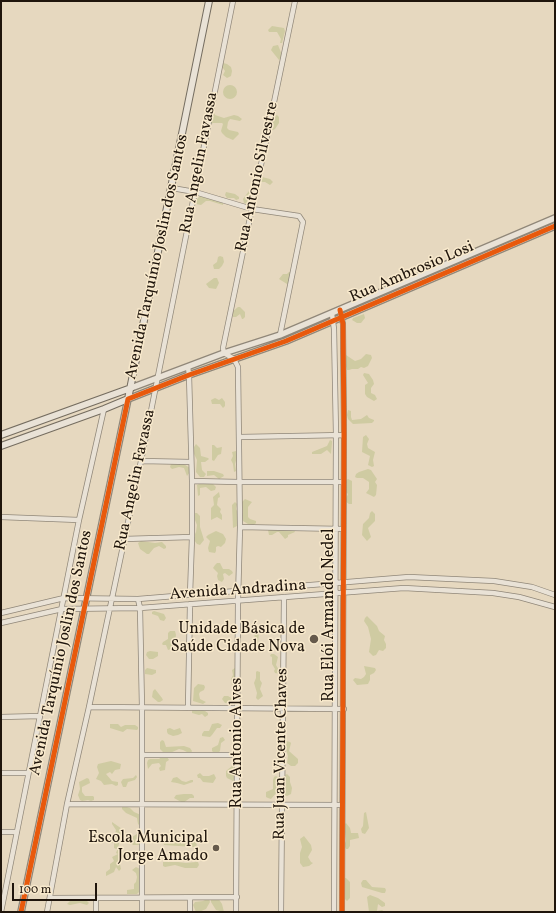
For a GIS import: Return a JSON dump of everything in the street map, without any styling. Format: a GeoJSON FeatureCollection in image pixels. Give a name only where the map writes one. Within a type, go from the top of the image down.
{"type":"FeatureCollection","features":[{"type":"Feature","properties":{"kind":"main road","name":"Avenida Tarquínio Joslin dos Santos"},"geometry":{"type":"LineString","coordinates":[[128,399],[209,1]]}},
{"type":"Feature","properties":{"kind":"main road"},"geometry":{"type":"LineString","coordinates":[[1,435],[131,388]]}},
{"type":"Feature","properties":{"kind":"main road"},"geometry":{"type":"LineString","coordinates":[[1,446],[128,399]]}},
{"type":"Feature","properties":{"kind":"street","name":"Rua Angelin Favassa"},"geometry":{"type":"LineString","coordinates":[[47,912],[67,804],[142,461],[155,388],[233,1]]}},
{"type":"Feature","properties":{"kind":"street","name":"Rua Antonio Silvestre"},"geometry":{"type":"LineString","coordinates":[[224,353],[223,348],[295,1]]}},
{"type":"Feature","properties":{"kind":"street"},"geometry":{"type":"LineString","coordinates":[[172,188],[195,192],[252,209],[299,216],[303,222],[280,335]]}},
{"type":"Feature","properties":{"kind":"street","name":"Rua Ambrosio Losi"},"geometry":{"type":"LineString","coordinates":[[131,388],[224,353],[280,335],[555,218]]}},
{"type":"Feature","properties":{"kind":"street","name":"Rua Ambrosio Losi"},"geometry":{"type":"LineString","coordinates":[[128,399],[189,375],[286,341],[555,226]]}},
{"type":"Feature","properties":{"kind":"street","name":"Rua Elói Armando Nedel"},"geometry":{"type":"LineString","coordinates":[[340,310],[342,318],[344,435],[342,912]]}},
{"type":"Feature","properties":{"kind":"street","name":"Rua Elói Armando Nedel"},"geometry":{"type":"LineString","coordinates":[[332,314],[334,321],[336,435],[334,912]]}},
{"type":"Feature","properties":{"kind":"street"},"geometry":{"type":"LineString","coordinates":[[224,353],[234,359]]}},
{"type":"Feature","properties":{"kind":"street","name":"Rua Antonio Alves"},"geometry":{"type":"LineString","coordinates":[[234,359],[238,367],[240,437],[236,912]]}},
{"type":"Feature","properties":{"kind":"street"},"geometry":{"type":"LineString","coordinates":[[188,367],[192,481],[190,595]]}},
{"type":"Feature","properties":{"kind":"street","name":"Avenida Tarquínio Joslin dos Santos"},"geometry":{"type":"LineString","coordinates":[[21,912],[128,399]]}},
{"type":"Feature","properties":{"kind":"street"},"geometry":{"type":"LineString","coordinates":[[1,912],[3,887],[17,832],[79,520],[104,409]]}},
{"type":"Feature","properties":{"kind":"street"},"geometry":{"type":"LineString","coordinates":[[240,437],[344,435]]}},
{"type":"Feature","properties":{"kind":"street"},"geometry":{"type":"LineString","coordinates":[[142,461],[191,462]]}},
{"type":"Feature","properties":{"kind":"street"},"geometry":{"type":"LineString","coordinates":[[192,481],[344,482]]}},
{"type":"Feature","properties":{"kind":"street"},"geometry":{"type":"LineString","coordinates":[[1,517],[79,520]]}},
{"type":"Feature","properties":{"kind":"street"},"geometry":{"type":"LineString","coordinates":[[240,527],[343,529]]}},
{"type":"Feature","properties":{"kind":"street"},"geometry":{"type":"LineString","coordinates":[[124,539],[192,537]]}},
{"type":"Feature","properties":{"kind":"street","name":"Avenida Andradina"},"geometry":{"type":"LineString","coordinates":[[1,613],[64,598],[138,599],[408,578],[494,581],[532,587],[555,595]]}},
{"type":"Feature","properties":{"kind":"street"},"geometry":{"type":"LineString","coordinates":[[1,623],[62,609],[140,608],[404,588],[493,593],[519,597],[555,607]]}},
{"type":"Feature","properties":{"kind":"street","name":"Rua Juan Vicente Chaves"},"geometry":{"type":"LineString","coordinates":[[281,912],[284,597]]}},
{"type":"Feature","properties":{"kind":"street"},"geometry":{"type":"LineString","coordinates":[[138,599],[140,608],[143,755],[142,912]]}},
{"type":"Feature","properties":{"kind":"street"},"geometry":{"type":"LineString","coordinates":[[188,708],[190,604]]}},
{"type":"Feature","properties":{"kind":"street"},"geometry":{"type":"LineString","coordinates":[[89,707],[344,709]]}},
{"type":"Feature","properties":{"kind":"street"},"geometry":{"type":"LineString","coordinates":[[1,717],[40,716]]}},
{"type":"Feature","properties":{"kind":"street"},"geometry":{"type":"LineString","coordinates":[[143,755],[238,755]]}},
{"type":"Feature","properties":{"kind":"street"},"geometry":{"type":"LineString","coordinates":[[1,773],[28,773]]}},
{"type":"Feature","properties":{"kind":"street"},"geometry":{"type":"LineString","coordinates":[[67,804],[342,805]]}},
{"type":"Feature","properties":{"kind":"street"},"geometry":{"type":"LineString","coordinates":[[1,832],[17,832]]}},
{"type":"Feature","properties":{"kind":"street"},"geometry":{"type":"LineString","coordinates":[[50,898],[237,897]]}},
{"type":"Feature","properties":{"kind":"street"},"geometry":{"type":"LineString","coordinates":[[96,898],[96,912]]}},
{"type":"Feature","properties":{"kind":"street"},"geometry":{"type":"LineString","coordinates":[[190,898],[190,912]]}},
{"type":"Feature","properties":{"kind":"shaded area"},"geometry":{"type":"Polygon","coordinates":[[[272,26],[284,28],[285,31],[282,43],[280,43],[281,39],[277,32],[269,32],[268,30],[272,26]]]}},
{"type":"Feature","properties":{"kind":"shaded area"},"geometry":{"type":"Polygon","coordinates":[[[278,45],[282,55],[279,60],[271,50],[273,46],[278,45]]]}},
{"type":"Feature","properties":{"kind":"shaded area"},"geometry":{"type":"Polygon","coordinates":[[[223,63],[231,67],[231,76],[227,78],[223,75],[225,71],[221,65],[223,63]]]}},
{"type":"Feature","properties":{"kind":"shaded area"},"geometry":{"type":"Polygon","coordinates":[[[230,85],[235,87],[237,92],[235,97],[230,99],[225,97],[223,92],[225,87],[230,85]]]}},
{"type":"Feature","properties":{"kind":"shaded area"},"geometry":{"type":"Polygon","coordinates":[[[213,110],[215,115],[224,118],[234,115],[242,119],[240,121],[230,119],[228,122],[227,128],[238,132],[239,134],[233,140],[226,137],[222,133],[222,123],[213,123],[207,126],[213,110]]]}},
{"type":"Feature","properties":{"kind":"shaded area"},"geometry":{"type":"Polygon","coordinates":[[[277,115],[279,117],[279,123],[273,130],[271,129],[271,120],[277,115]]]}},
{"type":"Feature","properties":{"kind":"shaded area"},"geometry":{"type":"Polygon","coordinates":[[[260,178],[270,179],[273,182],[270,185],[265,182],[260,182],[260,178]]]}},
{"type":"Feature","properties":{"kind":"shaded area"},"geometry":{"type":"Polygon","coordinates":[[[249,191],[251,191],[252,197],[250,199],[250,203],[247,204],[244,203],[243,199],[249,191]]]}},
{"type":"Feature","properties":{"kind":"shaded area"},"geometry":{"type":"Polygon","coordinates":[[[226,192],[235,194],[239,197],[239,199],[236,200],[234,198],[227,198],[225,195],[226,192]]]}},
{"type":"Feature","properties":{"kind":"shaded area"},"geometry":{"type":"Polygon","coordinates":[[[200,196],[223,201],[223,205],[210,201],[206,201],[201,205],[196,204],[196,200],[200,196]]]}},
{"type":"Feature","properties":{"kind":"shaded area"},"geometry":{"type":"Polygon","coordinates":[[[218,257],[223,257],[224,262],[219,269],[214,269],[213,265],[217,262],[218,257]]]}},
{"type":"Feature","properties":{"kind":"shaded area"},"geometry":{"type":"Polygon","coordinates":[[[291,272],[290,283],[287,284],[279,279],[283,274],[287,274],[291,272]]]}},
{"type":"Feature","properties":{"kind":"shaded area"},"geometry":{"type":"Polygon","coordinates":[[[214,278],[217,278],[219,283],[216,289],[209,288],[206,284],[214,278]]]}},
{"type":"Feature","properties":{"kind":"shaded area"},"geometry":{"type":"Polygon","coordinates":[[[238,307],[245,312],[245,317],[243,319],[240,314],[233,317],[233,311],[238,307]]]}},
{"type":"Feature","properties":{"kind":"shaded area"},"geometry":{"type":"Polygon","coordinates":[[[364,314],[365,318],[361,323],[357,323],[352,320],[353,318],[364,314]]]}},
{"type":"Feature","properties":{"kind":"shaded area"},"geometry":{"type":"Polygon","coordinates":[[[366,354],[371,355],[372,358],[368,366],[364,368],[361,367],[358,369],[347,370],[343,356],[346,355],[355,361],[361,359],[366,354]]]}},
{"type":"Feature","properties":{"kind":"shaded area"},"geometry":{"type":"Polygon","coordinates":[[[364,373],[369,374],[373,380],[374,384],[371,388],[371,393],[375,395],[377,399],[374,401],[365,394],[365,385],[368,383],[363,375],[364,373]]]}},
{"type":"Feature","properties":{"kind":"shaded area"},"geometry":{"type":"Polygon","coordinates":[[[215,398],[219,400],[222,398],[225,402],[225,406],[223,408],[220,404],[212,404],[211,400],[215,398]]]}},
{"type":"Feature","properties":{"kind":"shaded area"},"geometry":{"type":"Polygon","coordinates":[[[348,410],[351,411],[352,420],[361,419],[367,415],[374,421],[372,423],[353,424],[348,419],[348,410]]]}},
{"type":"Feature","properties":{"kind":"shaded area"},"geometry":{"type":"Polygon","coordinates":[[[366,435],[369,439],[367,444],[368,448],[375,452],[373,460],[374,466],[372,467],[368,465],[370,456],[362,452],[363,437],[366,435]]]}},
{"type":"Feature","properties":{"kind":"shaded area"},"geometry":{"type":"Polygon","coordinates":[[[330,440],[332,441],[331,454],[327,450],[321,454],[312,454],[312,452],[327,446],[330,440]]]}},
{"type":"Feature","properties":{"kind":"shaded area"},"geometry":{"type":"Polygon","coordinates":[[[196,444],[200,448],[201,456],[209,459],[205,462],[201,462],[202,470],[206,474],[204,477],[200,477],[196,472],[197,460],[193,452],[196,444]]]}},
{"type":"Feature","properties":{"kind":"shaded area"},"geometry":{"type":"Polygon","coordinates":[[[212,445],[217,448],[222,447],[221,454],[218,455],[214,461],[212,460],[212,445]]]}},
{"type":"Feature","properties":{"kind":"shaded area"},"geometry":{"type":"Polygon","coordinates":[[[236,451],[238,454],[235,464],[236,471],[234,472],[231,460],[233,456],[232,452],[236,451]]]}},
{"type":"Feature","properties":{"kind":"shaded area"},"geometry":{"type":"Polygon","coordinates":[[[182,463],[190,468],[190,472],[187,476],[184,468],[179,467],[172,469],[170,467],[171,464],[182,463]]]}},
{"type":"Feature","properties":{"kind":"shaded area"},"geometry":{"type":"Polygon","coordinates":[[[368,469],[371,470],[377,479],[375,482],[377,485],[376,495],[374,497],[366,493],[369,489],[369,482],[363,478],[355,477],[359,472],[368,469]]]}},
{"type":"Feature","properties":{"kind":"shaded area"},"geometry":{"type":"Polygon","coordinates":[[[207,471],[214,471],[223,474],[224,476],[219,479],[214,475],[207,476],[207,471]]]}},
{"type":"Feature","properties":{"kind":"shaded area"},"geometry":{"type":"Polygon","coordinates":[[[348,479],[352,481],[352,504],[345,501],[348,494],[345,491],[345,481],[348,479]]]}},
{"type":"Feature","properties":{"kind":"shaded area"},"geometry":{"type":"Polygon","coordinates":[[[201,483],[213,484],[216,487],[215,490],[211,491],[206,487],[200,488],[200,495],[198,496],[197,485],[201,483]]]}},
{"type":"Feature","properties":{"kind":"shaded area"},"geometry":{"type":"Polygon","coordinates":[[[219,492],[220,497],[218,498],[217,505],[221,509],[220,512],[222,515],[222,520],[217,517],[211,520],[211,508],[214,505],[213,497],[219,492]]]}},
{"type":"Feature","properties":{"kind":"shaded area"},"geometry":{"type":"Polygon","coordinates":[[[245,499],[252,502],[248,507],[248,517],[256,521],[254,525],[243,521],[242,502],[245,499]]]}},
{"type":"Feature","properties":{"kind":"shaded area"},"geometry":{"type":"Polygon","coordinates":[[[235,502],[237,504],[236,509],[239,515],[237,526],[233,528],[232,505],[235,502]]]}},
{"type":"Feature","properties":{"kind":"shaded area"},"geometry":{"type":"Polygon","coordinates":[[[372,511],[375,514],[375,521],[368,528],[371,537],[367,541],[362,535],[363,524],[369,518],[372,511]]]}},
{"type":"Feature","properties":{"kind":"shaded area"},"geometry":{"type":"Polygon","coordinates":[[[194,513],[197,513],[200,516],[200,527],[204,540],[200,545],[194,540],[197,525],[193,515],[194,513]]]}},
{"type":"Feature","properties":{"kind":"shaded area"},"geometry":{"type":"Polygon","coordinates":[[[268,530],[294,530],[295,532],[288,535],[285,539],[279,532],[269,535],[268,530]]]}},
{"type":"Feature","properties":{"kind":"shaded area"},"geometry":{"type":"Polygon","coordinates":[[[216,531],[223,534],[226,539],[225,543],[221,547],[216,547],[215,553],[209,552],[208,548],[210,541],[206,537],[216,531]]]}},
{"type":"Feature","properties":{"kind":"shaded area"},"geometry":{"type":"Polygon","coordinates":[[[141,541],[155,543],[162,542],[166,548],[164,549],[159,546],[147,554],[140,549],[138,543],[141,541]]]}},
{"type":"Feature","properties":{"kind":"shaded area"},"geometry":{"type":"Polygon","coordinates":[[[217,563],[220,563],[223,569],[229,569],[233,573],[229,576],[225,573],[223,574],[224,579],[222,582],[218,580],[218,573],[213,568],[217,563]]]}},
{"type":"Feature","properties":{"kind":"shaded area"},"geometry":{"type":"Polygon","coordinates":[[[154,611],[164,614],[166,618],[164,621],[160,620],[158,616],[152,614],[154,611]]]}},
{"type":"Feature","properties":{"kind":"shaded area"},"geometry":{"type":"Polygon","coordinates":[[[367,616],[385,636],[384,640],[386,648],[383,651],[379,650],[376,655],[373,656],[369,652],[371,639],[368,627],[364,621],[367,616]]]}},
{"type":"Feature","properties":{"kind":"shaded area"},"geometry":{"type":"Polygon","coordinates":[[[254,630],[259,632],[258,643],[260,645],[263,643],[264,646],[260,652],[255,640],[254,630]]]}},
{"type":"Feature","properties":{"kind":"shaded area"},"geometry":{"type":"Polygon","coordinates":[[[170,631],[175,631],[176,635],[175,642],[171,649],[168,650],[166,645],[162,644],[168,639],[168,633],[170,631]]]}},
{"type":"Feature","properties":{"kind":"shaded area"},"geometry":{"type":"Polygon","coordinates":[[[147,652],[158,652],[158,656],[153,659],[149,659],[146,655],[147,652]]]}},
{"type":"Feature","properties":{"kind":"shaded area"},"geometry":{"type":"Polygon","coordinates":[[[271,654],[278,657],[276,665],[280,674],[275,673],[274,671],[275,669],[272,664],[272,657],[270,656],[271,654]]]}},
{"type":"Feature","properties":{"kind":"shaded area"},"geometry":{"type":"Polygon","coordinates":[[[364,666],[375,668],[376,670],[370,675],[368,684],[357,685],[353,680],[355,678],[361,679],[364,677],[366,674],[364,666]]]}},
{"type":"Feature","properties":{"kind":"shaded area"},"geometry":{"type":"Polygon","coordinates":[[[147,668],[156,670],[156,673],[152,675],[145,674],[145,670],[147,668]]]}},
{"type":"Feature","properties":{"kind":"shaded area"},"geometry":{"type":"Polygon","coordinates":[[[235,668],[238,672],[235,677],[237,693],[233,692],[231,679],[233,675],[232,670],[235,668]]]}},
{"type":"Feature","properties":{"kind":"shaded area"},"geometry":{"type":"Polygon","coordinates":[[[257,671],[260,672],[260,680],[262,683],[260,689],[263,696],[258,700],[256,698],[257,693],[254,683],[257,671]]]}},
{"type":"Feature","properties":{"kind":"shaded area"},"geometry":{"type":"Polygon","coordinates":[[[198,684],[204,685],[205,687],[199,694],[200,699],[206,702],[203,704],[193,701],[194,688],[198,684]]]}},
{"type":"Feature","properties":{"kind":"shaded area"},"geometry":{"type":"Polygon","coordinates":[[[155,689],[163,700],[160,702],[152,697],[155,689]]]}},
{"type":"Feature","properties":{"kind":"shaded area"},"geometry":{"type":"Polygon","coordinates":[[[224,696],[228,696],[233,699],[234,702],[225,703],[222,699],[224,696]]]}},
{"type":"Feature","properties":{"kind":"shaded area"},"geometry":{"type":"Polygon","coordinates":[[[202,709],[208,713],[205,717],[202,714],[199,715],[192,713],[192,710],[202,709]]]}},
{"type":"Feature","properties":{"kind":"shaded area"},"geometry":{"type":"Polygon","coordinates":[[[218,723],[222,725],[220,728],[217,728],[210,737],[202,736],[204,731],[209,731],[212,724],[218,723]]]}},
{"type":"Feature","properties":{"kind":"shaded area"},"geometry":{"type":"Polygon","coordinates":[[[110,724],[118,724],[121,727],[125,725],[135,725],[138,729],[127,729],[123,732],[110,728],[110,724]]]}},
{"type":"Feature","properties":{"kind":"shaded area"},"geometry":{"type":"Polygon","coordinates":[[[170,728],[174,730],[180,728],[182,733],[173,736],[168,734],[167,729],[170,728]]]}},
{"type":"Feature","properties":{"kind":"shaded area"},"geometry":{"type":"Polygon","coordinates":[[[223,737],[225,740],[221,743],[220,751],[218,753],[214,753],[212,748],[218,745],[220,738],[223,737]]]}},
{"type":"Feature","properties":{"kind":"shaded area"},"geometry":{"type":"Polygon","coordinates":[[[162,740],[164,741],[166,747],[184,746],[190,748],[192,751],[189,753],[179,749],[170,753],[163,752],[160,749],[160,742],[162,740]]]}},
{"type":"Feature","properties":{"kind":"shaded area"},"geometry":{"type":"Polygon","coordinates":[[[286,741],[291,743],[289,751],[298,759],[298,763],[295,766],[291,766],[287,763],[288,756],[285,746],[286,741]]]}},
{"type":"Feature","properties":{"kind":"shaded area"},"geometry":{"type":"Polygon","coordinates":[[[163,756],[167,757],[169,760],[166,762],[165,770],[160,771],[159,768],[161,766],[159,763],[152,764],[148,769],[148,760],[159,759],[163,756]]]}},
{"type":"Feature","properties":{"kind":"shaded area"},"geometry":{"type":"Polygon","coordinates":[[[111,761],[121,764],[120,769],[115,770],[112,774],[110,772],[106,774],[112,781],[118,782],[118,785],[116,786],[112,784],[104,785],[101,781],[96,779],[99,773],[97,767],[98,764],[111,761]]]}},
{"type":"Feature","properties":{"kind":"shaded area"},"geometry":{"type":"Polygon","coordinates":[[[232,766],[235,769],[233,781],[226,776],[226,771],[232,766]]]}},
{"type":"Feature","properties":{"kind":"shaded area"},"geometry":{"type":"Polygon","coordinates":[[[200,773],[203,776],[214,774],[216,778],[213,783],[203,782],[197,775],[200,773]]]}},
{"type":"Feature","properties":{"kind":"shaded area"},"geometry":{"type":"Polygon","coordinates":[[[287,774],[290,777],[292,788],[291,794],[287,796],[283,794],[283,776],[287,774]]]}},
{"type":"Feature","properties":{"kind":"shaded area"},"geometry":{"type":"Polygon","coordinates":[[[136,775],[137,777],[135,780],[128,782],[126,787],[123,787],[121,782],[123,779],[133,778],[136,775]]]}},
{"type":"Feature","properties":{"kind":"shaded area"},"geometry":{"type":"Polygon","coordinates":[[[276,776],[280,779],[280,785],[277,788],[277,792],[271,799],[266,797],[266,792],[273,789],[273,780],[276,776]]]}},
{"type":"Feature","properties":{"kind":"shaded area"},"geometry":{"type":"Polygon","coordinates":[[[177,777],[182,781],[186,782],[193,780],[193,782],[184,785],[171,782],[173,778],[177,777]]]}},
{"type":"Feature","properties":{"kind":"shaded area"},"geometry":{"type":"Polygon","coordinates":[[[87,778],[89,779],[90,783],[82,787],[82,792],[85,796],[93,796],[94,800],[82,801],[78,795],[80,789],[79,782],[87,778]]]}},
{"type":"Feature","properties":{"kind":"shaded area"},"geometry":{"type":"Polygon","coordinates":[[[192,794],[194,798],[190,798],[183,803],[174,798],[176,795],[192,794]]]}},
{"type":"Feature","properties":{"kind":"shaded area"},"geometry":{"type":"Polygon","coordinates":[[[124,806],[141,815],[140,826],[137,818],[126,813],[122,809],[124,806]]]}},
{"type":"Feature","properties":{"kind":"shaded area"},"geometry":{"type":"Polygon","coordinates":[[[366,812],[369,828],[365,834],[362,833],[361,829],[363,826],[364,813],[366,812]]]}},
{"type":"Feature","properties":{"kind":"shaded area"},"geometry":{"type":"Polygon","coordinates":[[[112,822],[125,831],[125,833],[120,835],[118,848],[116,849],[114,848],[114,843],[110,843],[109,839],[114,837],[116,830],[112,822]]]}},
{"type":"Feature","properties":{"kind":"shaded area"},"geometry":{"type":"Polygon","coordinates":[[[346,823],[350,828],[351,833],[358,833],[359,838],[350,840],[350,846],[348,849],[346,849],[344,845],[346,841],[344,825],[346,823]]]}},
{"type":"Feature","properties":{"kind":"shaded area"},"geometry":{"type":"Polygon","coordinates":[[[138,831],[140,833],[140,837],[135,840],[141,843],[141,845],[133,845],[132,837],[137,834],[138,831]]]}},
{"type":"Feature","properties":{"kind":"shaded area"},"geometry":{"type":"Polygon","coordinates":[[[304,836],[311,845],[312,850],[308,857],[313,863],[309,866],[303,867],[300,863],[300,853],[302,847],[300,839],[304,836]]]}},
{"type":"Feature","properties":{"kind":"shaded area"},"geometry":{"type":"Polygon","coordinates":[[[167,838],[182,842],[193,841],[197,845],[194,847],[164,845],[163,841],[167,838]]]}},
{"type":"Feature","properties":{"kind":"shaded area"},"geometry":{"type":"Polygon","coordinates":[[[118,848],[122,848],[123,857],[119,860],[121,869],[119,871],[116,867],[114,872],[106,876],[106,872],[110,869],[110,864],[114,861],[112,857],[118,854],[116,853],[118,848]]]}},
{"type":"Feature","properties":{"kind":"shaded area"},"geometry":{"type":"Polygon","coordinates":[[[163,862],[198,862],[199,865],[197,868],[185,868],[175,865],[165,867],[163,866],[163,862]]]}},
{"type":"Feature","properties":{"kind":"shaded area"},"geometry":{"type":"Polygon","coordinates":[[[136,867],[141,870],[140,891],[137,894],[127,894],[127,890],[134,889],[134,884],[137,877],[136,873],[132,870],[136,867]]]}},
{"type":"Feature","properties":{"kind":"shaded area"},"geometry":{"type":"Polygon","coordinates":[[[344,878],[350,882],[350,898],[347,901],[344,898],[344,878]]]}},
{"type":"Feature","properties":{"kind":"shaded area"},"geometry":{"type":"Polygon","coordinates":[[[363,880],[366,880],[372,887],[385,888],[385,893],[362,887],[361,883],[363,880]]]}},
{"type":"Feature","properties":{"kind":"shaded area"},"geometry":{"type":"Polygon","coordinates":[[[370,895],[385,903],[385,906],[382,907],[378,904],[377,911],[382,910],[385,912],[369,912],[367,897],[370,895]]]}},
{"type":"Feature","properties":{"kind":"shaded area"},"geometry":{"type":"Polygon","coordinates":[[[218,898],[222,904],[224,912],[216,910],[211,902],[211,899],[218,898]]]}},
{"type":"Feature","properties":{"kind":"shaded area"},"geometry":{"type":"Polygon","coordinates":[[[85,899],[89,903],[87,905],[80,903],[70,905],[67,904],[71,900],[85,899]]]}},
{"type":"Feature","properties":{"kind":"shaded area"},"geometry":{"type":"Polygon","coordinates":[[[209,899],[210,902],[206,909],[196,912],[193,905],[195,902],[209,899]]]}},
{"type":"Feature","properties":{"kind":"cycle path"},"geometry":{"type":"LineString","coordinates":[[21,912],[128,399],[189,375],[286,341],[555,226]]}},
{"type":"Feature","properties":{"kind":"cycle path"},"geometry":{"type":"LineString","coordinates":[[340,310],[343,324],[344,435],[342,912]]}},
{"type":"Feature","properties":{"kind":"place","name":"Unidade Básica de Saúde Cidade Nova"},"geometry":{"type":"Point","coordinates":[314,639]}},
{"type":"Feature","properties":{"kind":"place","name":"Escola Municipal Jorge Amado"},"geometry":{"type":"Point","coordinates":[216,848]}}]}
